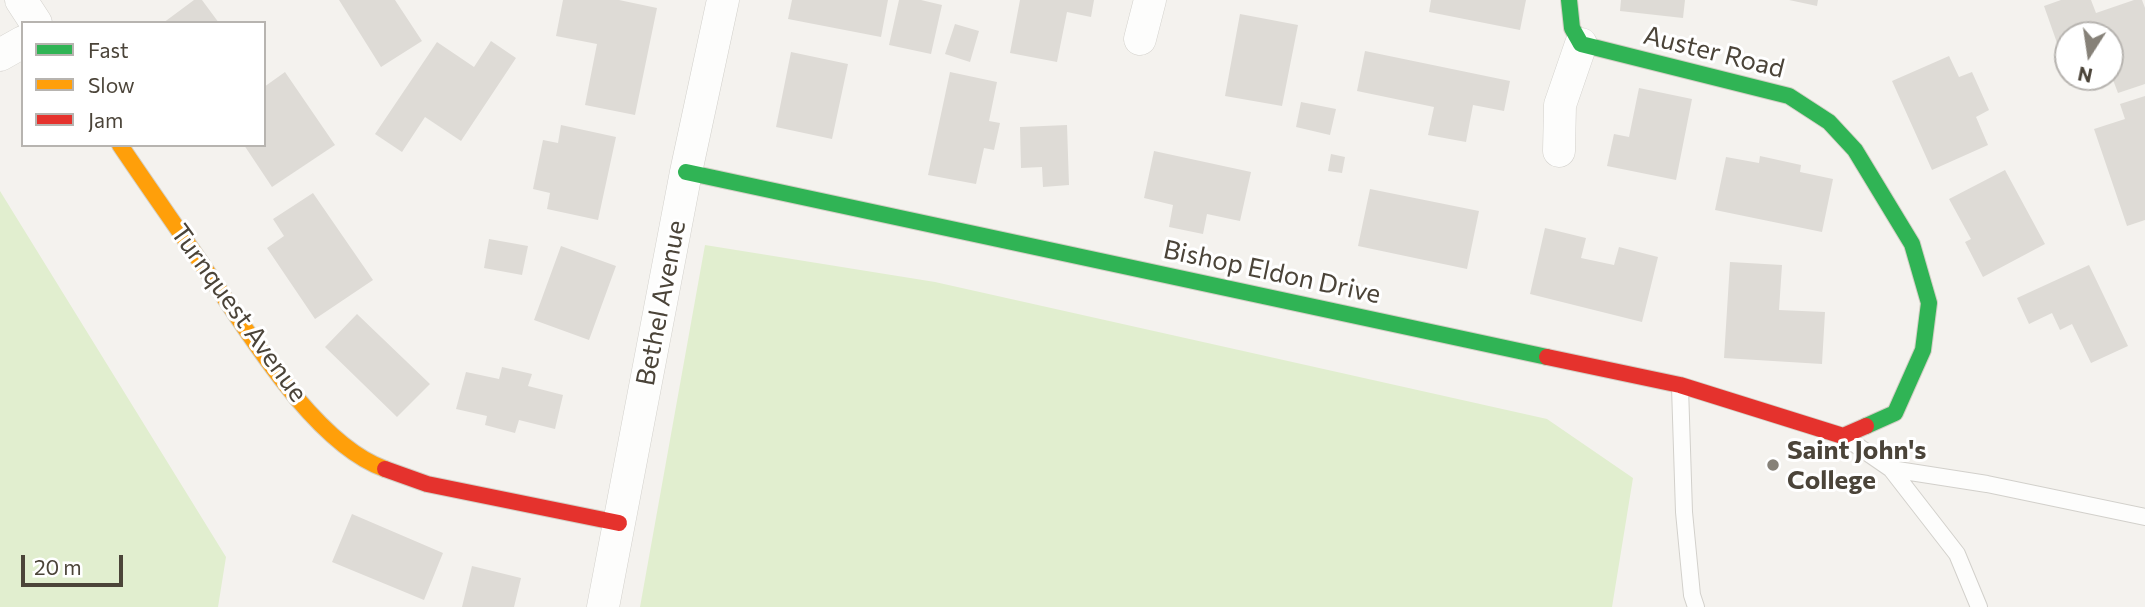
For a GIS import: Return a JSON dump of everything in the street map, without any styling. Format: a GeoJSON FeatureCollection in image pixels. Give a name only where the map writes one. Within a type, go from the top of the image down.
{"type":"FeatureCollection","features":[{"type":"Feature","properties":{"kind":"street"},"geometry":{"type":"LineString","coordinates":[[21,0],[35,21]]}},
{"type":"Feature","properties":{"kind":"street","name":"Bethel Avenue"},"geometry":{"type":"LineString","coordinates":[[603,607],[686,172],[723,0]]}},
{"type":"Feature","properties":{"kind":"street"},"geometry":{"type":"LineString","coordinates":[[1140,39],[1150,0]]}},
{"type":"Feature","properties":{"kind":"street"},"geometry":{"type":"LineString","coordinates":[[1559,152],[1560,104],[1581,44],[1572,28],[1569,0]]}},
{"type":"Feature","properties":{"kind":"street"},"geometry":{"type":"LineString","coordinates":[[0,55],[21,43]]}},
{"type":"Feature","properties":{"kind":"street","name":"Auster Road"},"geometry":{"type":"LineString","coordinates":[[1581,44],[1789,96],[1829,122],[1855,150],[1912,244],[1929,303],[1923,350],[1895,413],[1843,436]]}},
{"type":"Feature","properties":{"kind":"street","name":"Turnquest Avenue"},"geometry":{"type":"LineString","coordinates":[[121,147],[280,379],[335,438],[370,464],[427,484],[619,523]]}},
{"type":"Feature","properties":{"kind":"street","name":"Bishop Eldon Drive"},"geometry":{"type":"LineString","coordinates":[[686,172],[1680,385],[1843,436]]}},
{"type":"Feature","properties":{"kind":"lane"},"geometry":{"type":"LineString","coordinates":[[1680,385],[1684,512],[1692,595],[1696,607]]}},
{"type":"Feature","properties":{"kind":"lane"},"geometry":{"type":"LineString","coordinates":[[1843,436],[1891,469],[1957,554],[1979,607]]}},
{"type":"Feature","properties":{"kind":"lane"},"geometry":{"type":"LineString","coordinates":[[1891,469],[1987,484],[2145,517]]}},
{"type":"Feature","properties":{"kind":"green space"},"geometry":{"type":"Polygon","coordinates":[[[0,191],[226,557],[218,607],[0,607],[0,191]]]}},
{"type":"Feature","properties":{"kind":"green space"},"geometry":{"type":"Polygon","coordinates":[[[705,245],[935,282],[1547,419],[1633,478],[1612,607],[640,607],[705,245]]]}},
{"type":"Feature","properties":{"kind":"building"},"geometry":{"type":"Polygon","coordinates":[[[194,0],[202,0],[218,21],[166,21],[194,0]]]}},
{"type":"Feature","properties":{"kind":"building"},"geometry":{"type":"Polygon","coordinates":[[[339,0],[395,0],[422,41],[381,67],[339,0]]]}},
{"type":"Feature","properties":{"kind":"building"},"geometry":{"type":"Polygon","coordinates":[[[563,0],[619,0],[657,8],[635,115],[585,105],[597,44],[556,36],[563,0]]]}},
{"type":"Feature","properties":{"kind":"building"},"geometry":{"type":"Polygon","coordinates":[[[792,0],[888,0],[881,37],[788,19],[792,0]]]}},
{"type":"Feature","properties":{"kind":"building"},"geometry":{"type":"Polygon","coordinates":[[[899,0],[921,0],[942,5],[931,54],[889,45],[899,0]]]}},
{"type":"Feature","properties":{"kind":"building"},"geometry":{"type":"Polygon","coordinates":[[[1020,0],[1094,0],[1091,17],[1067,12],[1057,62],[1010,53],[1020,0]]]}},
{"type":"Feature","properties":{"kind":"building"},"geometry":{"type":"Polygon","coordinates":[[[1431,0],[1526,0],[1520,30],[1429,12],[1431,0]]]}},
{"type":"Feature","properties":{"kind":"building"},"geometry":{"type":"Polygon","coordinates":[[[1621,0],[1685,0],[1683,18],[1620,11],[1621,0]]]}},
{"type":"Feature","properties":{"kind":"building"},"geometry":{"type":"Polygon","coordinates":[[[1789,0],[1818,0],[1817,6],[1789,0]]]}},
{"type":"Feature","properties":{"kind":"building"},"geometry":{"type":"Polygon","coordinates":[[[2061,0],[2091,0],[2096,13],[2134,0],[2142,0],[2145,8],[2145,84],[2124,91],[2124,21],[2054,21],[2054,34],[2044,6],[2061,0]]]}},
{"type":"Feature","properties":{"kind":"building"},"geometry":{"type":"Polygon","coordinates":[[[1240,14],[1298,25],[1282,106],[1225,96],[1240,14]]]}},
{"type":"Feature","properties":{"kind":"building"},"geometry":{"type":"Polygon","coordinates":[[[955,24],[979,31],[970,62],[945,54],[955,24]]]}},
{"type":"Feature","properties":{"kind":"building"},"geometry":{"type":"Polygon","coordinates":[[[491,41],[516,58],[461,141],[425,117],[402,152],[375,134],[437,42],[474,67],[491,41]]]}},
{"type":"Feature","properties":{"kind":"building"},"geometry":{"type":"Polygon","coordinates":[[[1365,51],[1510,81],[1504,111],[1473,105],[1466,142],[1428,135],[1434,107],[1357,91],[1365,51]]]}},
{"type":"Feature","properties":{"kind":"building"},"geometry":{"type":"Polygon","coordinates":[[[791,52],[848,64],[832,139],[776,127],[791,52]]]}},
{"type":"Feature","properties":{"kind":"building"},"geometry":{"type":"Polygon","coordinates":[[[1949,56],[1959,77],[1972,72],[1989,110],[1976,117],[1988,145],[1932,170],[1892,81],[1949,56]]]}},
{"type":"Feature","properties":{"kind":"building"},"geometry":{"type":"Polygon","coordinates":[[[285,72],[335,145],[272,187],[245,147],[266,147],[266,86],[285,72]]]}},
{"type":"Feature","properties":{"kind":"building"},"geometry":{"type":"Polygon","coordinates":[[[950,72],[997,82],[989,121],[1000,123],[994,150],[984,148],[976,184],[928,175],[950,72]]]}},
{"type":"Feature","properties":{"kind":"building"},"geometry":{"type":"Polygon","coordinates":[[[1639,88],[1692,99],[1676,180],[1607,166],[1614,134],[1629,137],[1639,88]]]}},
{"type":"Feature","properties":{"kind":"building"},"geometry":{"type":"Polygon","coordinates":[[[2145,96],[2145,220],[2127,226],[2094,129],[2125,119],[2120,104],[2145,96]]]}},
{"type":"Feature","properties":{"kind":"building"},"geometry":{"type":"Polygon","coordinates":[[[1301,102],[1336,109],[1330,135],[1296,127],[1301,102]]]}},
{"type":"Feature","properties":{"kind":"building"},"geometry":{"type":"Polygon","coordinates":[[[561,125],[616,137],[598,220],[547,209],[550,193],[533,189],[543,140],[558,143],[561,125]]]}},
{"type":"Feature","properties":{"kind":"building"},"geometry":{"type":"Polygon","coordinates":[[[1067,125],[1069,185],[1043,187],[1042,167],[1021,168],[1020,127],[1067,125]]]}},
{"type":"Feature","properties":{"kind":"building"},"geometry":{"type":"Polygon","coordinates":[[[1154,151],[1251,172],[1240,221],[1207,214],[1203,234],[1169,227],[1173,205],[1144,198],[1154,151]]]}},
{"type":"Feature","properties":{"kind":"building"},"geometry":{"type":"Polygon","coordinates":[[[1331,154],[1345,157],[1342,173],[1328,171],[1331,154]]]}},
{"type":"Feature","properties":{"kind":"building"},"geometry":{"type":"Polygon","coordinates":[[[1760,156],[1801,165],[1800,172],[1833,179],[1822,232],[1715,210],[1726,157],[1759,163],[1760,156]]]}},
{"type":"Feature","properties":{"kind":"building"},"geometry":{"type":"Polygon","coordinates":[[[2005,170],[2045,244],[1983,277],[1965,242],[1971,239],[1949,199],[2005,170]]]}},
{"type":"Feature","properties":{"kind":"building"},"geometry":{"type":"Polygon","coordinates":[[[1370,189],[1479,211],[1467,269],[1358,246],[1370,189]]]}},
{"type":"Feature","properties":{"kind":"building"},"geometry":{"type":"Polygon","coordinates":[[[313,193],[373,280],[315,319],[267,248],[284,236],[273,219],[313,193]]]}},
{"type":"Feature","properties":{"kind":"building"},"geometry":{"type":"Polygon","coordinates":[[[1545,228],[1586,238],[1581,258],[1614,265],[1619,247],[1658,257],[1642,322],[1530,294],[1545,228]]]}},
{"type":"Feature","properties":{"kind":"building"},"geometry":{"type":"Polygon","coordinates":[[[489,239],[528,246],[522,275],[484,268],[489,239]]]}},
{"type":"Feature","properties":{"kind":"building"},"geometry":{"type":"Polygon","coordinates":[[[561,246],[616,266],[589,340],[534,320],[561,246]]]}},
{"type":"Feature","properties":{"kind":"building"},"geometry":{"type":"Polygon","coordinates":[[[1730,262],[1782,265],[1779,310],[1825,312],[1822,364],[1724,358],[1730,262]]]}},
{"type":"Feature","properties":{"kind":"building"},"geometry":{"type":"Polygon","coordinates":[[[2089,265],[2128,346],[2091,363],[2072,324],[2060,330],[2052,313],[2029,324],[2017,298],[2089,265]]]}},
{"type":"Feature","properties":{"kind":"building"},"geometry":{"type":"Polygon","coordinates":[[[357,314],[430,384],[397,417],[325,347],[357,314]]]}},
{"type":"Feature","properties":{"kind":"building"},"geometry":{"type":"Polygon","coordinates":[[[502,367],[532,374],[528,386],[563,395],[555,429],[519,420],[515,433],[485,425],[487,416],[456,409],[466,372],[499,379],[502,367]]]}},
{"type":"Feature","properties":{"kind":"building"},"geometry":{"type":"Polygon","coordinates":[[[352,514],[443,553],[424,600],[332,562],[352,514]]]}},
{"type":"Feature","properties":{"kind":"building"},"geometry":{"type":"Polygon","coordinates":[[[472,566],[521,578],[514,607],[462,607],[472,566]]]}},
{"type":"Feature","properties":{"kind":"traffic: fast"},"geometry":{"type":"LineString","coordinates":[[1569,0],[1572,28],[1581,44],[1789,96],[1829,122],[1855,150],[1912,244],[1929,303],[1923,350],[1895,413],[1866,426]]}},
{"type":"Feature","properties":{"kind":"traffic: fast"},"geometry":{"type":"LineString","coordinates":[[686,172],[1547,357]]}},
{"type":"Feature","properties":{"kind":"traffic: slow"},"geometry":{"type":"LineString","coordinates":[[121,147],[267,360],[311,415],[335,438],[360,456],[385,469]]}},
{"type":"Feature","properties":{"kind":"traffic: jam"},"geometry":{"type":"LineString","coordinates":[[1547,357],[1680,385],[1843,436],[1866,426]]}},
{"type":"Feature","properties":{"kind":"traffic: jam"},"geometry":{"type":"LineString","coordinates":[[385,469],[427,484],[619,523]]}},
{"type":"Feature","properties":{"kind":"place","name":"Saint John's College"},"geometry":{"type":"Point","coordinates":[1773,465]}}]}
